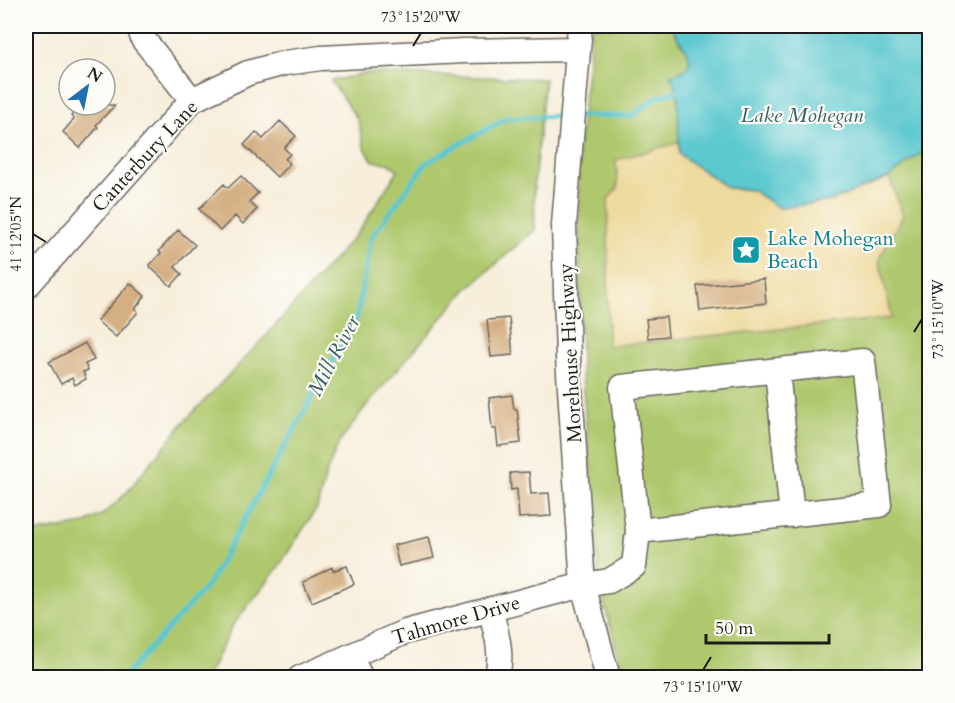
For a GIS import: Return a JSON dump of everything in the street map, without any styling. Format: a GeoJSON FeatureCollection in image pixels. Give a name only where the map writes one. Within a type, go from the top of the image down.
{"type":"FeatureCollection","features":[{"type":"Feature","properties":{"kind":"street"},"geometry":{"type":"LineString","coordinates":[[139,26],[143,39],[192,100]]}},
{"type":"Feature","properties":{"kind":"street","name":"Canterbury Lane"},"geometry":{"type":"LineString","coordinates":[[26,287],[192,100],[248,73],[285,63],[321,58],[464,51],[579,37]]}},
{"type":"Feature","properties":{"kind":"street","name":"Morehouse Highway"},"geometry":{"type":"LineString","coordinates":[[579,37],[564,225],[568,358],[583,585],[608,678]]}},
{"type":"Feature","properties":{"kind":"street"},"geometry":{"type":"LineString","coordinates":[[863,361],[879,506],[792,515],[638,531],[622,387],[863,361]]}},
{"type":"Feature","properties":{"kind":"street"},"geometry":{"type":"LineString","coordinates":[[777,371],[792,515]]}},
{"type":"Feature","properties":{"kind":"street","name":"Tahmore Drive"},"geometry":{"type":"LineString","coordinates":[[300,678],[405,632],[583,585],[609,581],[634,566],[638,531]]}},
{"type":"Feature","properties":{"kind":"street"},"geometry":{"type":"LineString","coordinates":[[490,609],[499,641],[498,677]]}},
{"type":"Feature","properties":{"kind":"street"},"geometry":{"type":"LineString","coordinates":[[350,656],[361,678]]}},
{"type":"Feature","properties":{"kind":"green space"},"geometry":{"type":"Polygon","coordinates":[[[592,26],[929,26],[929,677],[624,677],[600,588],[581,366],[578,151],[592,26]]]}},
{"type":"Feature","properties":{"kind":"green space"},"geometry":{"type":"Polygon","coordinates":[[[367,73],[545,79],[534,184],[535,230],[466,290],[366,406],[339,443],[327,471],[317,508],[277,569],[233,625],[207,677],[26,677],[26,534],[84,524],[105,513],[126,493],[184,422],[267,335],[359,231],[398,170],[388,163],[373,161],[364,147],[358,120],[331,81],[367,73]]]}},
{"type":"Feature","properties":{"kind":"sand","name":"Lake Mohegan Beach"},"geometry":{"type":"Polygon","coordinates":[[[680,142],[680,154],[727,188],[752,190],[779,208],[831,201],[889,177],[903,215],[879,259],[892,318],[608,346],[608,199],[618,188],[616,160],[680,142]]]}},
{"type":"Feature","properties":{"kind":"water","name":"Lake Mohegan"},"geometry":{"type":"Polygon","coordinates":[[[672,26],[929,26],[929,147],[889,177],[831,201],[779,208],[752,190],[728,188],[679,154],[678,91],[670,75],[682,71],[690,61],[672,26]]]}},
{"type":"Feature","properties":{"kind":"building"},"geometry":{"type":"Polygon","coordinates":[[[72,117],[104,117],[80,148],[63,132],[74,119],[72,117]]]}},
{"type":"Feature","properties":{"kind":"building"},"geometry":{"type":"Polygon","coordinates":[[[280,121],[296,136],[284,148],[290,154],[285,159],[290,163],[277,177],[244,145],[256,132],[263,139],[280,121]]]}},
{"type":"Feature","properties":{"kind":"building"},"geometry":{"type":"Polygon","coordinates":[[[241,176],[258,193],[249,202],[257,209],[243,224],[235,216],[220,231],[199,209],[224,184],[228,188],[241,176]]]}},
{"type":"Feature","properties":{"kind":"building"},"geometry":{"type":"Polygon","coordinates":[[[178,230],[195,245],[175,267],[182,274],[171,286],[149,266],[178,230]]]}},
{"type":"Feature","properties":{"kind":"building"},"geometry":{"type":"Polygon","coordinates":[[[764,279],[766,303],[700,311],[697,286],[764,279]]]}},
{"type":"Feature","properties":{"kind":"building"},"geometry":{"type":"Polygon","coordinates":[[[130,283],[145,296],[135,309],[138,312],[116,337],[97,321],[130,283]]]}},
{"type":"Feature","properties":{"kind":"building"},"geometry":{"type":"Polygon","coordinates":[[[666,317],[668,336],[648,338],[646,319],[666,317]]]}},
{"type":"Feature","properties":{"kind":"building"},"geometry":{"type":"Polygon","coordinates":[[[509,318],[513,355],[491,357],[487,320],[509,318]]]}},
{"type":"Feature","properties":{"kind":"building"},"geometry":{"type":"Polygon","coordinates":[[[85,343],[94,360],[85,364],[88,370],[83,372],[86,379],[75,385],[72,378],[61,384],[49,362],[85,343]]]}},
{"type":"Feature","properties":{"kind":"building"},"geometry":{"type":"Polygon","coordinates":[[[512,395],[514,409],[517,409],[521,443],[498,446],[496,429],[492,429],[489,398],[512,395]]]}},
{"type":"Feature","properties":{"kind":"building"},"geometry":{"type":"Polygon","coordinates":[[[529,472],[531,494],[549,493],[551,516],[519,518],[517,489],[511,490],[510,473],[529,472]]]}},
{"type":"Feature","properties":{"kind":"building"},"geometry":{"type":"Polygon","coordinates":[[[429,537],[434,558],[399,566],[394,545],[429,537]]]}},
{"type":"Feature","properties":{"kind":"building"},"geometry":{"type":"Polygon","coordinates":[[[347,566],[354,584],[312,602],[303,582],[332,567],[333,571],[347,566]]]}},
{"type":"Feature","properties":{"kind":"waterway","name":"Mill River"},"geometry":{"type":"LineString","coordinates":[[579,116],[632,116],[657,97],[678,91]]}},
{"type":"Feature","properties":{"kind":"waterway","name":"Mill River"},"geometry":{"type":"LineString","coordinates":[[123,678],[208,585],[357,316],[371,238],[426,163],[507,118],[566,116]]}},
{"type":"Feature","properties":{"kind":"place","name":"Lake Mohegan Beach"},"geometry":{"type":"Point","coordinates":[746,250]}}]}
